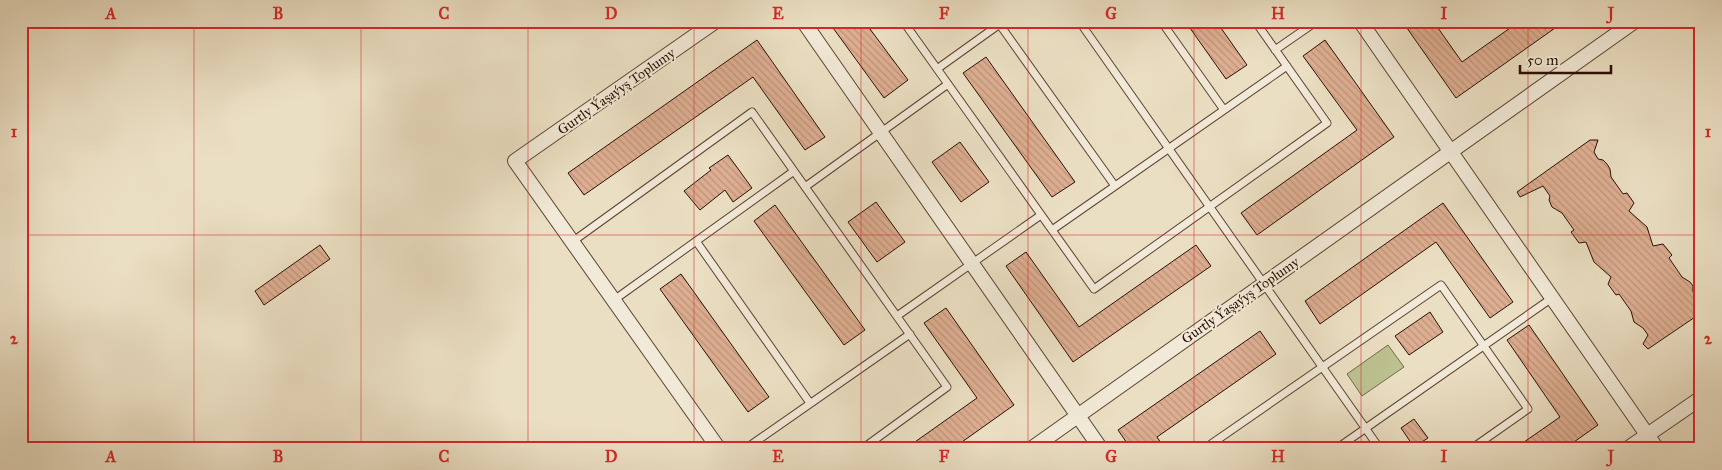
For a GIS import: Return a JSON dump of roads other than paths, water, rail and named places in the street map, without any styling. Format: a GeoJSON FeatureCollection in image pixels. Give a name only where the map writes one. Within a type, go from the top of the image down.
{"type":"FeatureCollection","features":[{"type":"Feature","properties":{"kind":"street","name":"Gurtly Ýaşaýyş Toplumy"},"geometry":{"type":"LineString","coordinates":[[572,242],[515,161],[716,21]]}},
{"type":"Feature","properties":{"kind":"street"},"geometry":{"type":"LineString","coordinates":[[802,21],[1101,449]]}},
{"type":"Feature","properties":{"kind":"street"},"geometry":{"type":"LineString","coordinates":[[1360,21],[1657,449]]}},
{"type":"Feature","properties":{"kind":"street","name":"Gurtly Ýaşaýyş Toplumy"},"geometry":{"type":"LineString","coordinates":[[1031,449],[1635,21]]}},
{"type":"Feature","properties":{"kind":"street"},"geometry":{"type":"LineString","coordinates":[[572,242],[719,449]]}},
{"type":"Feature","properties":{"kind":"street"},"geometry":{"type":"LineString","coordinates":[[1627,449],[1701,398]]}},
{"type":"Feature","properties":{"kind":"lane"},"geometry":{"type":"LineString","coordinates":[[902,21],[1094,289],[1328,123],[1255,21]]}},
{"type":"Feature","properties":{"kind":"lane"},"geometry":{"type":"LineString","coordinates":[[1079,21],[1380,449]]}},
{"type":"Feature","properties":{"kind":"lane"},"geometry":{"type":"LineString","coordinates":[[1161,21],[1224,110]]}},
{"type":"Feature","properties":{"kind":"lane"},"geometry":{"type":"LineString","coordinates":[[1275,50],[1317,21]]}},
{"type":"Feature","properties":{"kind":"lane"},"geometry":{"type":"LineString","coordinates":[[937,69],[1002,23],[1115,186]]}},
{"type":"Feature","properties":{"kind":"lane"},"geometry":{"type":"LineString","coordinates":[[1052,230],[1287,66]]}},
{"type":"Feature","properties":{"kind":"lane"},"geometry":{"type":"LineString","coordinates":[[805,186],[948,84]]}},
{"type":"Feature","properties":{"kind":"lane"},"geometry":{"type":"LineString","coordinates":[[572,242],[752,112],[947,387],[862,449]]}},
{"type":"Feature","properties":{"kind":"lane"},"geometry":{"type":"LineString","coordinates":[[614,300],[794,171]]}},
{"type":"Feature","properties":{"kind":"lane"},"geometry":{"type":"LineString","coordinates":[[897,316],[1041,215]]}},
{"type":"Feature","properties":{"kind":"lane"},"geometry":{"type":"LineString","coordinates":[[696,241],[810,403]]}},
{"type":"Feature","properties":{"kind":"lane"},"geometry":{"type":"LineString","coordinates":[[1204,449],[1441,285],[1528,409],[1471,449]]}},
{"type":"Feature","properties":{"kind":"lane"},"geometry":{"type":"LineString","coordinates":[[1336,449],[1552,298]]}},
{"type":"Feature","properties":{"kind":"lane"},"geometry":{"type":"LineString","coordinates":[[745,449],[910,334]]}}]}
